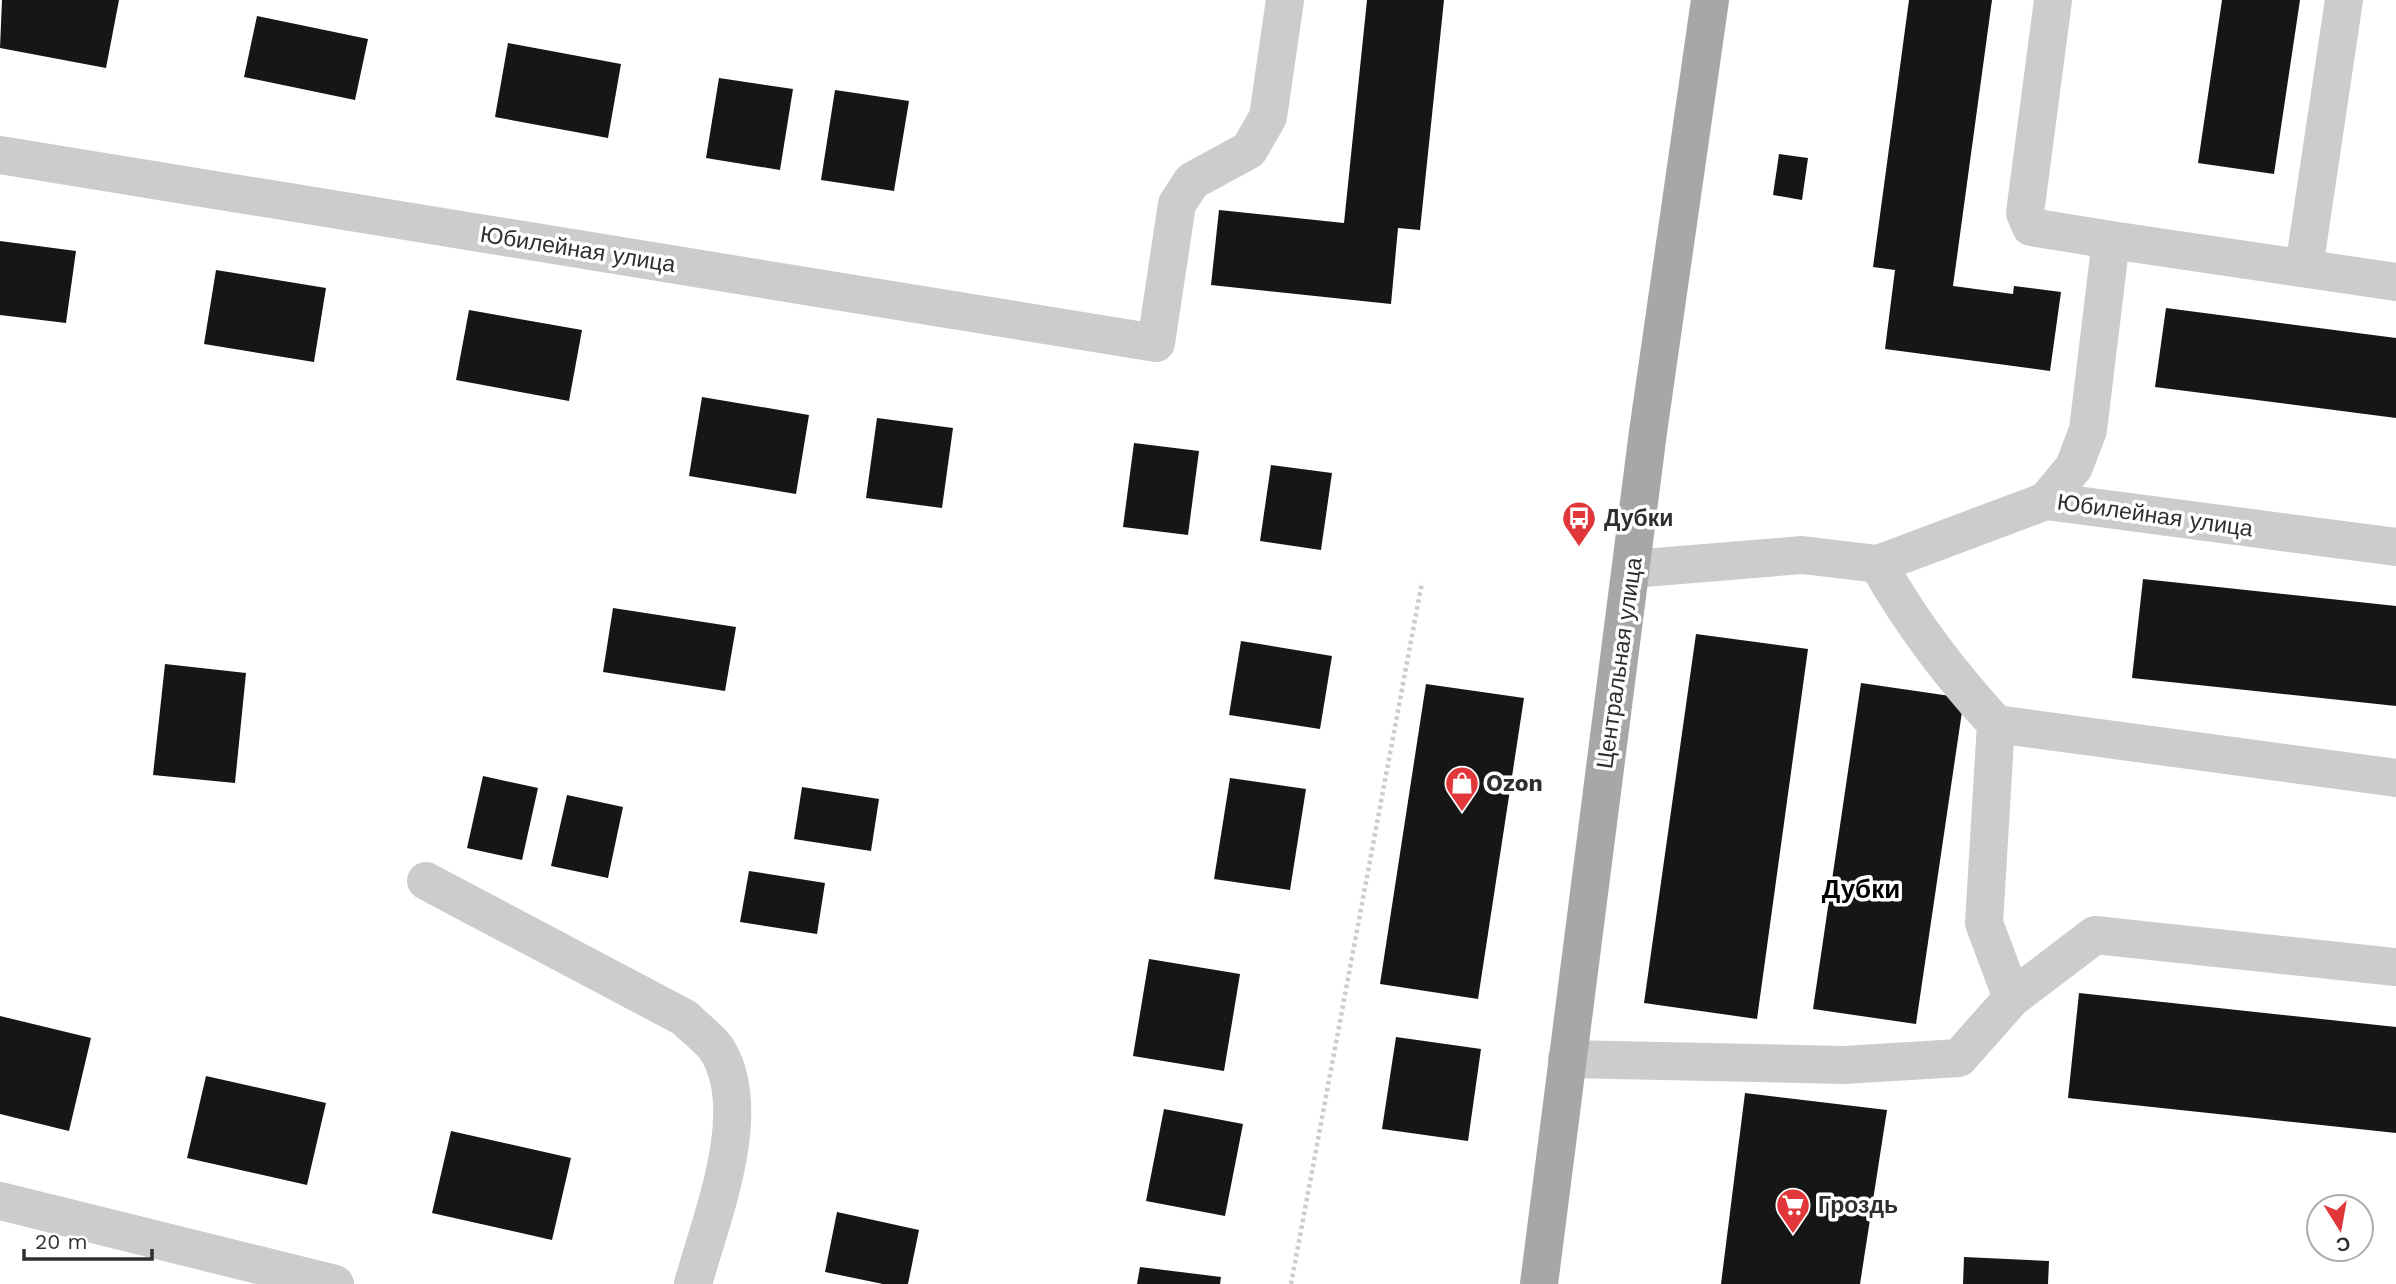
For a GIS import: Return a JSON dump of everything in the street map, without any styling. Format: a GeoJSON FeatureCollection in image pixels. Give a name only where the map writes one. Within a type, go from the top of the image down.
{"type":"FeatureCollection","features":[{"type":"Feature","properties":{"kind":"main road","name":"Центральная улица"},"geometry":{"type":"LineString","coordinates":[[1539,1284],[1648,432],[1710,0]]}},
{"type":"Feature","properties":{"kind":"street","name":"Юбилейная улица"},"geometry":{"type":"LineString","coordinates":[[0,155],[1156,343],[1177,204],[1192,181],[1250,150],[1268,117],[1285,0]]}},
{"type":"Feature","properties":{"kind":"street"},"geometry":{"type":"LineString","coordinates":[[2053,0],[2025,214],[2031,227],[2396,282]]}},
{"type":"Feature","properties":{"kind":"street"},"geometry":{"type":"LineString","coordinates":[[2304,268],[2344,0]]}},
{"type":"Feature","properties":{"kind":"street"},"geometry":{"type":"LineString","coordinates":[[2046,501],[2074,467],[2088,430],[2111,240]]}},
{"type":"Feature","properties":{"kind":"street","name":"Юбилейная улица"},"geometry":{"type":"LineString","coordinates":[[1632,569],[1802,555],[1878,564],[2046,501],[2396,547]]}},
{"type":"Feature","properties":{"kind":"street"},"geometry":{"type":"LineString","coordinates":[[1878,564],[1907,615],[1955,678],[1996,724],[2396,778]]}},
{"type":"Feature","properties":{"kind":"street"},"geometry":{"type":"LineString","coordinates":[[1996,724],[1984,923],[2012,998]]}},
{"type":"Feature","properties":{"kind":"street"},"geometry":{"type":"LineString","coordinates":[[426,881],[685,1018],[718,1051],[732,1087],[734,1129],[693,1284]]}},
{"type":"Feature","properties":{"kind":"street"},"geometry":{"type":"LineString","coordinates":[[1567,1059],[1844,1065],[1959,1058],[2012,998],[2095,936],[2396,967]]}},
{"type":"Feature","properties":{"kind":"street"},"geometry":{"type":"LineString","coordinates":[[0,1200],[335,1284]]}},
{"type":"Feature","properties":{"kind":"path"},"geometry":{"type":"LineString","coordinates":[[1291,1284],[1422,582]]}},
{"type":"Feature","properties":{"kind":"building"},"geometry":{"type":"Polygon","coordinates":[[[2,0],[119,0],[106,68],[0,48],[2,0]]]}},
{"type":"Feature","properties":{"kind":"building"},"geometry":{"type":"Polygon","coordinates":[[[1367,0],[1444,0],[1420,230],[1398,228],[1391,304],[1211,285],[1219,210],[1344,223],[1367,0]]]}},
{"type":"Feature","properties":{"kind":"building"},"geometry":{"type":"Polygon","coordinates":[[[1909,0],[1992,0],[1953,286],[2013,294],[2014,286],[2061,292],[2050,371],[1885,349],[1895,270],[1873,267],[1909,0]]]}},
{"type":"Feature","properties":{"kind":"building"},"geometry":{"type":"Polygon","coordinates":[[[2222,0],[2300,0],[2274,174],[2198,163],[2222,0]]]}},
{"type":"Feature","properties":{"kind":"building"},"geometry":{"type":"Polygon","coordinates":[[[257,16],[368,39],[355,100],[244,77],[257,16]]]}},
{"type":"Feature","properties":{"kind":"building"},"geometry":{"type":"Polygon","coordinates":[[[508,43],[621,64],[608,138],[495,117],[508,43]]]}},
{"type":"Feature","properties":{"kind":"building"},"geometry":{"type":"Polygon","coordinates":[[[719,78],[793,89],[780,170],[706,158],[719,78]]]}},
{"type":"Feature","properties":{"kind":"building"},"geometry":{"type":"Polygon","coordinates":[[[835,90],[909,101],[894,191],[821,180],[835,90]]]}},
{"type":"Feature","properties":{"kind":"building"},"geometry":{"type":"Polygon","coordinates":[[[1779,154],[1808,158],[1802,200],[1773,195],[1779,154]]]}},
{"type":"Feature","properties":{"kind":"building"},"geometry":{"type":"Polygon","coordinates":[[[0,241],[76,251],[66,323],[0,315],[0,241]]]}},
{"type":"Feature","properties":{"kind":"building"},"geometry":{"type":"Polygon","coordinates":[[[216,270],[326,288],[314,362],[204,344],[216,270]]]}},
{"type":"Feature","properties":{"kind":"building"},"geometry":{"type":"Polygon","coordinates":[[[2166,308],[2396,338],[2396,418],[2155,387],[2166,308]]]}},
{"type":"Feature","properties":{"kind":"building"},"geometry":{"type":"Polygon","coordinates":[[[469,310],[582,330],[569,401],[456,380],[469,310]]]}},
{"type":"Feature","properties":{"kind":"building"},"geometry":{"type":"Polygon","coordinates":[[[702,397],[809,415],[796,494],[689,476],[702,397]]]}},
{"type":"Feature","properties":{"kind":"building"},"geometry":{"type":"Polygon","coordinates":[[[877,418],[953,428],[942,508],[866,498],[877,418]]]}},
{"type":"Feature","properties":{"kind":"building"},"geometry":{"type":"Polygon","coordinates":[[[1134,443],[1199,451],[1188,535],[1123,527],[1134,443]]]}},
{"type":"Feature","properties":{"kind":"building"},"geometry":{"type":"Polygon","coordinates":[[[1271,465],[1332,473],[1321,550],[1260,541],[1271,465]]]}},
{"type":"Feature","properties":{"kind":"building"},"geometry":{"type":"Polygon","coordinates":[[[2143,579],[2396,606],[2396,706],[2132,678],[2143,579]]]}},
{"type":"Feature","properties":{"kind":"building"},"geometry":{"type":"Polygon","coordinates":[[[613,608],[736,627],[725,691],[603,672],[613,608]]]}},
{"type":"Feature","properties":{"kind":"building"},"geometry":{"type":"Polygon","coordinates":[[[1696,634],[1808,649],[1757,1019],[1644,1003],[1696,634]]]}},
{"type":"Feature","properties":{"kind":"building"},"geometry":{"type":"Polygon","coordinates":[[[1241,641],[1332,656],[1320,729],[1229,715],[1241,641]]]}},
{"type":"Feature","properties":{"kind":"building"},"geometry":{"type":"Polygon","coordinates":[[[165,664],[246,673],[235,783],[153,775],[165,664]]]}},
{"type":"Feature","properties":{"kind":"building"},"geometry":{"type":"Polygon","coordinates":[[[1861,683],[1964,698],[1916,1024],[1813,1009],[1861,683]]]}},
{"type":"Feature","properties":{"kind":"building"},"geometry":{"type":"Polygon","coordinates":[[[1426,684],[1524,698],[1478,999],[1380,984],[1426,684]]]}},
{"type":"Feature","properties":{"kind":"building"},"geometry":{"type":"Polygon","coordinates":[[[483,776],[538,788],[522,860],[467,848],[483,776]]]}},
{"type":"Feature","properties":{"kind":"building"},"geometry":{"type":"Polygon","coordinates":[[[1230,778],[1306,789],[1290,890],[1214,879],[1230,778]]]}},
{"type":"Feature","properties":{"kind":"building"},"geometry":{"type":"Polygon","coordinates":[[[802,787],[879,799],[871,851],[794,839],[802,787]]]}},
{"type":"Feature","properties":{"kind":"building"},"geometry":{"type":"Polygon","coordinates":[[[567,795],[623,807],[608,878],[551,866],[567,795]]]}},
{"type":"Feature","properties":{"kind":"building"},"geometry":{"type":"Polygon","coordinates":[[[749,871],[825,883],[817,934],[740,922],[749,871]]]}},
{"type":"Feature","properties":{"kind":"building"},"geometry":{"type":"Polygon","coordinates":[[[1149,959],[1240,974],[1224,1071],[1133,1056],[1149,959]]]}},
{"type":"Feature","properties":{"kind":"building"},"geometry":{"type":"Polygon","coordinates":[[[2079,993],[2396,1027],[2396,1133],[2068,1098],[2079,993]]]}},
{"type":"Feature","properties":{"kind":"building"},"geometry":{"type":"Polygon","coordinates":[[[0,1016],[91,1038],[69,1131],[0,1114],[0,1016]]]}},
{"type":"Feature","properties":{"kind":"building"},"geometry":{"type":"Polygon","coordinates":[[[1396,1037],[1481,1049],[1468,1141],[1382,1129],[1396,1037]]]}},
{"type":"Feature","properties":{"kind":"building"},"geometry":{"type":"Polygon","coordinates":[[[206,1076],[326,1103],[307,1185],[187,1158],[206,1076]]]}},
{"type":"Feature","properties":{"kind":"building"},"geometry":{"type":"Polygon","coordinates":[[[1745,1093],[1887,1110],[1860,1284],[1721,1284],[1745,1093]]]}},
{"type":"Feature","properties":{"kind":"building"},"geometry":{"type":"Polygon","coordinates":[[[1164,1109],[1243,1124],[1225,1216],[1146,1201],[1164,1109]]]}},
{"type":"Feature","properties":{"kind":"building"},"geometry":{"type":"Polygon","coordinates":[[[451,1131],[571,1158],[552,1240],[432,1213],[451,1131]]]}},
{"type":"Feature","properties":{"kind":"building"},"geometry":{"type":"Polygon","coordinates":[[[837,1212],[919,1230],[908,1284],[883,1284],[825,1272],[837,1212]]]}},
{"type":"Feature","properties":{"kind":"building"},"geometry":{"type":"Polygon","coordinates":[[[1964,1257],[2049,1261],[2048,1284],[1963,1284],[1964,1257]]]}},
{"type":"Feature","properties":{"kind":"building"},"geometry":{"type":"Polygon","coordinates":[[[1140,1267],[1221,1277],[1220,1284],[1137,1284],[1140,1267]]]}},
{"type":"Feature","properties":{"kind":"place","name":"Дубки"},"geometry":{"type":"Point","coordinates":[1579,548]}},
{"type":"Feature","properties":{"kind":"place","name":"Ozon"},"geometry":{"type":"Point","coordinates":[1462,813]}},
{"type":"Feature","properties":{"kind":"place","name":"Гроздь"},"geometry":{"type":"Point","coordinates":[1793,1235]}},
{"type":"Feature","properties":{"kind":"district","name":"Дубки"},"geometry":{"type":"Point","coordinates":[1861,889]}}]}
